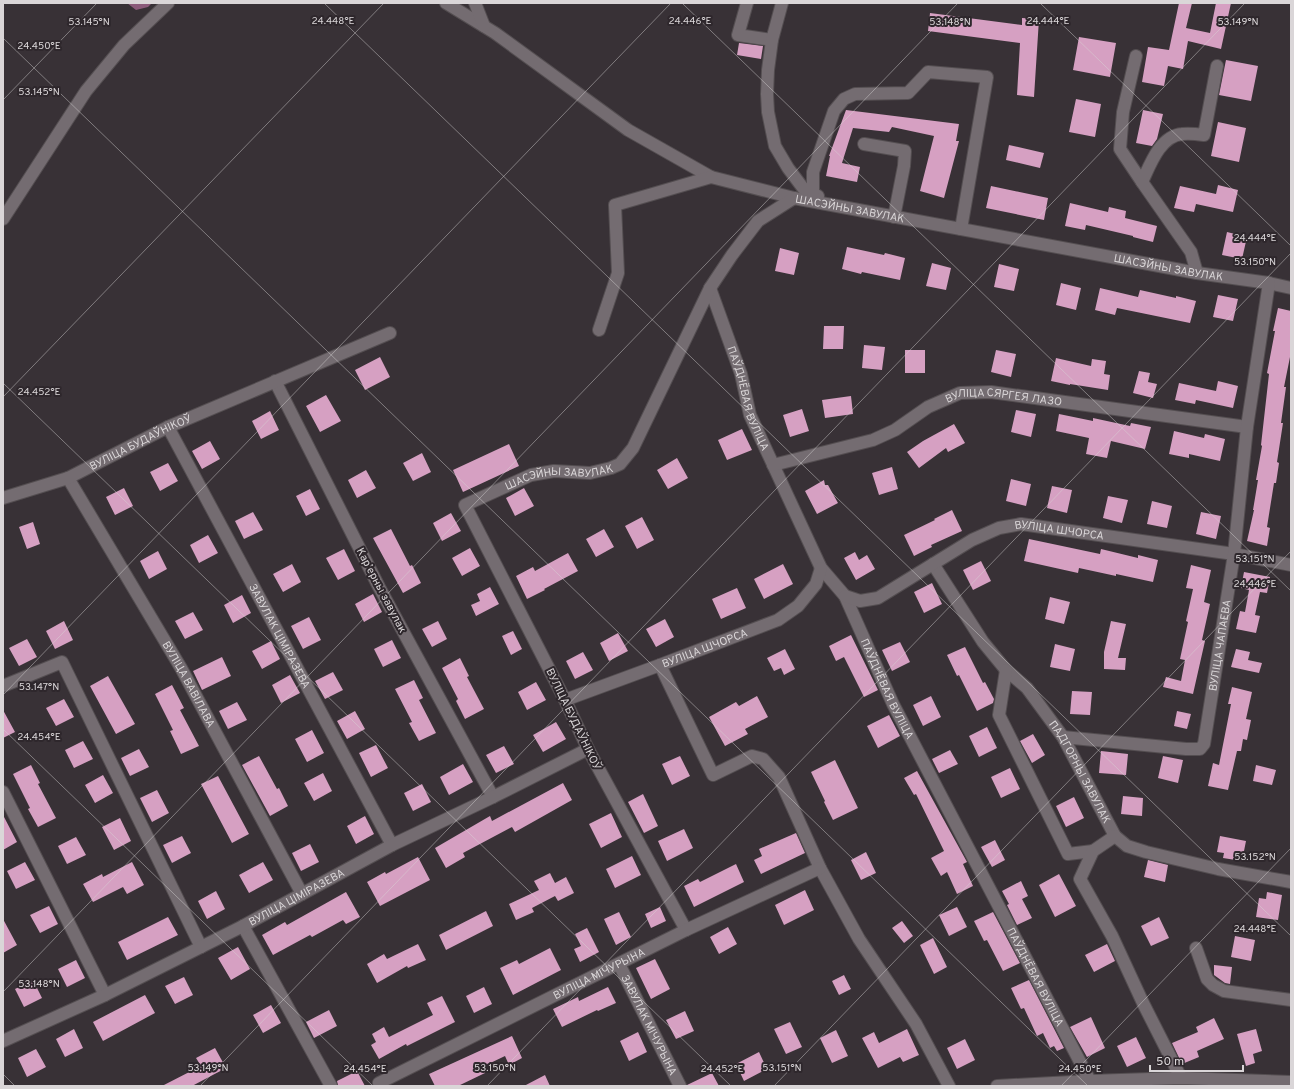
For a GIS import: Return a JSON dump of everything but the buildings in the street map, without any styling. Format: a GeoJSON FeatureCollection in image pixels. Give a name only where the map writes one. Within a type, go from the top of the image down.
{"type":"FeatureCollection","features":[{"type":"Feature","properties":{"kind":"street"},"geometry":{"type":"LineString","coordinates":[[3,219],[86,91],[124,45],[168,3]]}},
{"type":"Feature","properties":{"kind":"street"},"geometry":{"type":"LineString","coordinates":[[446,3],[495,33],[628,130],[711,177],[794,198]]}},
{"type":"Feature","properties":{"kind":"street"},"geometry":{"type":"LineString","coordinates":[[475,3],[484,26]]}},
{"type":"Feature","properties":{"kind":"street"},"geometry":{"type":"LineString","coordinates":[[747,3],[738,35],[772,40]]}},
{"type":"Feature","properties":{"kind":"street"},"geometry":{"type":"LineString","coordinates":[[782,3],[772,40],[768,70],[768,112],[775,146],[788,168],[803,188],[839,206]]}},
{"type":"Feature","properties":{"kind":"street"},"geometry":{"type":"LineString","coordinates":[[1136,56],[1123,112],[1120,149],[1191,252],[1197,273]]}},
{"type":"Feature","properties":{"kind":"street"},"geometry":{"type":"LineString","coordinates":[[1142,182],[1156,152],[1170,138],[1181,134],[1204,135],[1217,66]]}},
{"type":"Feature","properties":{"kind":"street"},"geometry":{"type":"LineString","coordinates":[[813,193],[813,172],[820,150],[834,111],[844,99],[855,94],[908,93],[928,72],[988,77],[961,229]]}},
{"type":"Feature","properties":{"kind":"street"},"geometry":{"type":"LineString","coordinates":[[864,144],[905,151],[904,166],[894,217]]}},
{"type":"Feature","properties":{"kind":"street"},"geometry":{"type":"LineString","coordinates":[[599,330],[618,273],[615,205],[711,177]]}},
{"type":"Feature","properties":{"kind":"street","name":"ШАСЭЙНЫ ЗАВУЛАК"},"geometry":{"type":"LineString","coordinates":[[465,505],[531,475],[554,471],[590,473],[611,468],[620,464],[633,448],[710,288],[732,255],[758,221],[794,198],[1197,273],[1268,283],[1291,288]]}},
{"type":"Feature","properties":{"kind":"street","name":"ВУЛІЦА ЧАПАЕВА"},"geometry":{"type":"LineString","coordinates":[[1063,737],[1186,749],[1200,749],[1204,744],[1234,554],[1247,427],[1268,283]]}},
{"type":"Feature","properties":{"kind":"street","name":"ПАЎДНЁВАЯ ВУЛІЦА"},"geometry":{"type":"LineString","coordinates":[[710,288],[740,374],[750,415],[822,568],[845,596],[894,704],[1090,1081]]}},
{"type":"Feature","properties":{"kind":"street","name":"ВУЛІЦА БУДАЎНІКОЎ"},"geometry":{"type":"LineString","coordinates":[[3,498],[68,478],[168,427],[390,333]]}},
{"type":"Feature","properties":{"kind":"street","name":"Карʼерны завулак"},"geometry":{"type":"LineString","coordinates":[[275,381],[379,587],[493,797]]}},
{"type":"Feature","properties":{"kind":"street","name":"ВУЛІЦА СЯРГЕЯ ЛАЗО"},"geometry":{"type":"LineString","coordinates":[[773,465],[873,440],[895,430],[928,407],[960,393],[991,392],[1247,427]]}},
{"type":"Feature","properties":{"kind":"street","name":"ЗАВУЛАК ЦІМІРАЗЕВА"},"geometry":{"type":"LineString","coordinates":[[168,427],[392,846]]}},
{"type":"Feature","properties":{"kind":"street","name":"ВУЛІЦА ВАВІЛАВА"},"geometry":{"type":"LineString","coordinates":[[68,478],[181,668],[302,894]]}},
{"type":"Feature","properties":{"kind":"street","name":"ВУЛІЦА БУДАЎНІКОЎ"},"geometry":{"type":"LineString","coordinates":[[465,505],[565,700],[588,750],[686,930]]}},
{"type":"Feature","properties":{"kind":"street","name":"ВУЛІЦА ШЧОРСА"},"geometry":{"type":"LineString","coordinates":[[845,596],[860,601],[878,598],[972,540],[999,528],[1021,524],[1234,554],[1291,565]]}},
{"type":"Feature","properties":{"kind":"street","name":"ПАДГОРНЫ ЗАВУЛАК"},"geometry":{"type":"LineString","coordinates":[[933,564],[983,642],[1006,670],[1028,688],[1063,737],[1115,836],[1127,846],[1146,852],[1218,869],[1291,882]]}},
{"type":"Feature","properties":{"kind":"street","name":"ВУЛІЦА ШЧОРСА"},"geometry":{"type":"LineString","coordinates":[[565,700],[778,620],[798,606],[812,590],[822,568]]}},
{"type":"Feature","properties":{"kind":"street"},"geometry":{"type":"LineString","coordinates":[[3,686],[62,662],[201,947]]}},
{"type":"Feature","properties":{"kind":"street"},"geometry":{"type":"LineString","coordinates":[[660,665],[713,775],[752,756],[763,759],[779,777],[820,868],[859,939],[916,1024],[949,1086]]}},
{"type":"Feature","properties":{"kind":"street"},"geometry":{"type":"LineString","coordinates":[[1006,670],[999,715],[1068,854],[1092,851],[1115,836]]}},
{"type":"Feature","properties":{"kind":"street","name":"ВУЛІЦА ЦІМІРАЗЕВА"},"geometry":{"type":"LineString","coordinates":[[3,1041],[105,995],[243,926],[392,846],[588,750]]}},
{"type":"Feature","properties":{"kind":"street"},"geometry":{"type":"LineString","coordinates":[[3,792],[105,995]]}},
{"type":"Feature","properties":{"kind":"street"},"geometry":{"type":"LineString","coordinates":[[1092,851],[1080,879],[1112,936],[1143,1003],[1181,1078]]}},
{"type":"Feature","properties":{"kind":"street","name":"ВУЛІЦА МІЧУРЫНА"},"geometry":{"type":"LineString","coordinates":[[380,1084],[686,930],[820,868]]}},
{"type":"Feature","properties":{"kind":"street"},"geometry":{"type":"LineString","coordinates":[[243,926],[331,1086]]}},
{"type":"Feature","properties":{"kind":"street"},"geometry":{"type":"LineString","coordinates":[[1196,948],[1207,979],[1213,985],[1224,991],[1291,1000]]}},
{"type":"Feature","properties":{"kind":"street","name":"ЗАВУЛАК МІЧУРЫНА"},"geometry":{"type":"LineString","coordinates":[[619,964],[680,1086]]}},
{"type":"Feature","properties":{"kind":"street"},"geometry":{"type":"LineString","coordinates":[[997,1086],[1181,1078],[1291,1082]]}},
{"type":"Feature","properties":{"kind":"shaded area"},"geometry":{"type":"Polygon","coordinates":[[[127,3],[152,3],[148,7],[136,10],[127,3]]]}}]}
